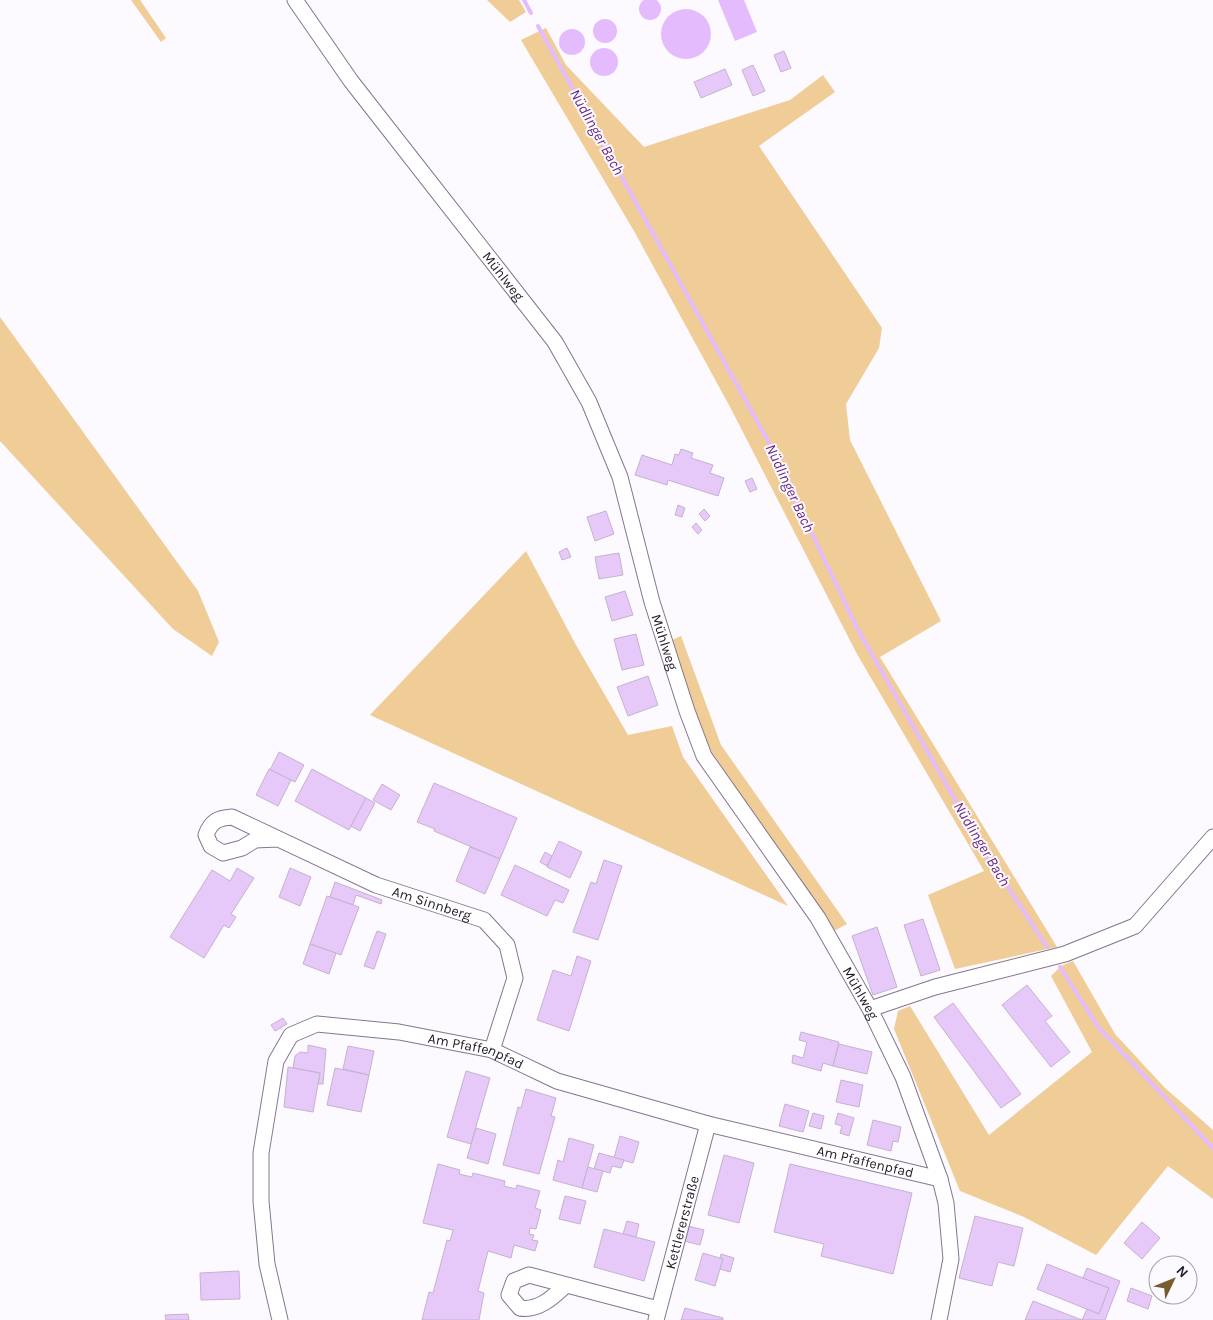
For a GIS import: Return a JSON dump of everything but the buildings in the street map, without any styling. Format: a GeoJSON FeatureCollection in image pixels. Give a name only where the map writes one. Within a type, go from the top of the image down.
{"type":"FeatureCollection","features":[{"type":"Feature","properties":{"kind":"street","name":"Mühlweg"},"geometry":{"type":"LineString","coordinates":[[295,0],[351,81],[555,342],[589,402],[620,477],[652,602],[687,711],[704,756],[818,918],[870,1009],[903,1077],[940,1179],[946,1203],[951,1259],[940,1320]]}},
{"type":"Feature","properties":{"kind":"street"},"geometry":{"type":"LineString","coordinates":[[870,1009],[935,986],[1065,954],[1134,926],[1213,837]]}},
{"type":"Feature","properties":{"kind":"street","name":"Am Sinnberg"},"geometry":{"type":"LineString","coordinates":[[278,839],[376,885],[484,920],[507,945],[515,978],[492,1050]]}},
{"type":"Feature","properties":{"kind":"street","name":"Am Pfaffenpfad"},"geometry":{"type":"LineString","coordinates":[[280,1320],[266,1264],[261,1201],[261,1153],[276,1061],[291,1035],[317,1024],[399,1032],[492,1050],[557,1081],[708,1124],[940,1179]]}},
{"type":"Feature","properties":{"kind":"street","name":"Kettlererstraße"},"geometry":{"type":"LineString","coordinates":[[657,1314],[708,1124]]}},
{"type":"Feature","properties":{"kind":"street"},"geometry":{"type":"LineString","coordinates":[[566,1285],[657,1314]]}},
{"type":"Feature","properties":{"kind":"shaded area"},"geometry":{"type":"Polygon","coordinates":[[[650,-2],[658,1],[661,9],[658,17],[650,20],[642,17],[639,9],[642,1],[650,-2]]]}},
{"type":"Feature","properties":{"kind":"shaded area"},"geometry":{"type":"Polygon","coordinates":[[[131,0],[140,0],[166,38],[161,42],[131,0]]]}},
{"type":"Feature","properties":{"kind":"shaded area"},"geometry":{"type":"Polygon","coordinates":[[[487,0],[519,0],[526,12],[510,22],[487,0]]]}},
{"type":"Feature","properties":{"kind":"shaded area"},"geometry":{"type":"Polygon","coordinates":[[[718,0],[744,0],[757,32],[735,41],[718,0]]]}},
{"type":"Feature","properties":{"kind":"shaded area"},"geometry":{"type":"Polygon","coordinates":[[[686,9],[695,11],[706,20],[711,34],[709,43],[700,54],[686,59],[677,57],[666,48],[661,34],[663,25],[672,14],[686,9]]]}},
{"type":"Feature","properties":{"kind":"shaded area"},"geometry":{"type":"Polygon","coordinates":[[[605,19],[614,22],[617,31],[614,40],[605,43],[596,40],[593,31],[596,22],[605,19]]]}},
{"type":"Feature","properties":{"kind":"shaded area"},"geometry":{"type":"Polygon","coordinates":[[[546,28],[566,65],[644,147],[790,100],[823,75],[835,92],[759,146],[882,328],[879,348],[846,404],[850,440],[941,621],[880,657],[1057,947],[955,969],[928,895],[984,871],[857,654],[729,405],[634,231],[521,40],[546,28]]]}},
{"type":"Feature","properties":{"kind":"shaded area"},"geometry":{"type":"Polygon","coordinates":[[[572,29],[581,33],[585,42],[581,51],[572,55],[563,51],[559,42],[563,33],[572,29]]]}},
{"type":"Feature","properties":{"kind":"shaded area"},"geometry":{"type":"Polygon","coordinates":[[[604,48],[614,52],[618,62],[614,72],[604,76],[594,72],[590,62],[594,52],[604,48]]]}},
{"type":"Feature","properties":{"kind":"shaded area"},"geometry":{"type":"Polygon","coordinates":[[[0,317],[198,591],[219,642],[212,656],[173,629],[0,441],[0,317]]]}},
{"type":"Feature","properties":{"kind":"shaded area"},"geometry":{"type":"Polygon","coordinates":[[[526,551],[576,645],[628,735],[672,726],[683,757],[788,906],[370,715],[526,551]]]}},
{"type":"Feature","properties":{"kind":"shaded area"},"geometry":{"type":"Polygon","coordinates":[[[681,636],[721,745],[847,924],[832,932],[708,746],[670,641],[681,636]]]}},
{"type":"Feature","properties":{"kind":"shaded area"},"geometry":{"type":"Polygon","coordinates":[[[1073,961],[1115,1034],[1165,1088],[1213,1130],[1213,1199],[1168,1166],[1096,1255],[1024,1217],[960,1191],[894,1029],[898,1011],[910,1006],[989,1135],[1092,1052],[1051,976],[1061,966],[1073,961]]]}},
{"type":"Feature","properties":{"kind":"waterway","name":"Nüdlinger Bach"},"geometry":{"type":"LineString","coordinates":[[524,0],[531,13]]}},
{"type":"Feature","properties":{"kind":"waterway","name":"Nüdlinger Bach"},"geometry":{"type":"LineString","coordinates":[[538,26],[767,439],[858,630],[985,852],[1047,947]]}},
{"type":"Feature","properties":{"kind":"waterway","name":"Nüdlinger Bach"},"geometry":{"type":"LineString","coordinates":[[1060,967],[1099,1028],[1213,1148]]}}]}
